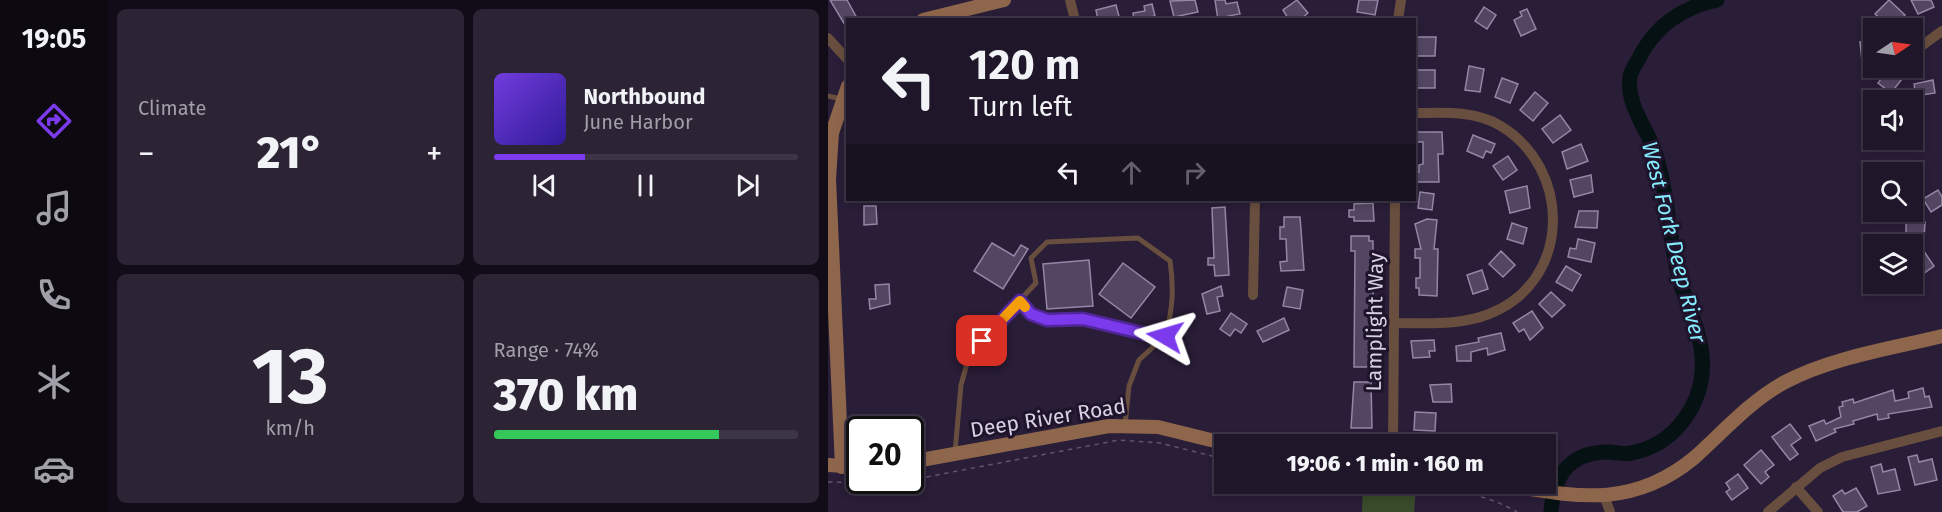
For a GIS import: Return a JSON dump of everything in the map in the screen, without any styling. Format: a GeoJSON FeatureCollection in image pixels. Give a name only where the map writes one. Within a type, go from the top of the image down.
{"type":"FeatureCollection","features":[{"type":"Feature","properties":{"kind":"street"},"geometry":{"type":"LineString","coordinates":[[931,18],[1004,0]]}},
{"type":"Feature","properties":{"kind":"street"},"geometry":{"type":"LineString","coordinates":[[1071,0],[1075,18]]}},
{"type":"Feature","properties":{"kind":"street"},"geometry":{"type":"LineString","coordinates":[[1398,18],[1401,0]]}},
{"type":"Feature","properties":{"kind":"street"},"geometry":{"type":"LineString","coordinates":[[1923,45],[1942,31]]}},
{"type":"Feature","properties":{"kind":"street"},"geometry":{"type":"LineString","coordinates":[[828,38],[846,58]]}},
{"type":"Feature","properties":{"kind":"street"},"geometry":{"type":"LineString","coordinates":[[835,466],[829,179],[832,133],[839,94]]}},
{"type":"Feature","properties":{"kind":"street"},"geometry":{"type":"LineString","coordinates":[[1395,323],[1455,323],[1489,314],[1504,307],[1518,297],[1537,275],[1553,231],[1554,210],[1546,175],[1523,142],[1497,124],[1465,113],[1416,113]]}},
{"type":"Feature","properties":{"kind":"street"},"geometry":{"type":"LineString","coordinates":[[1253,295],[1255,201]]}},
{"type":"Feature","properties":{"kind":"street","name":"Lamplight Way"},"geometry":{"type":"LineString","coordinates":[[1393,434],[1395,201]]}},
{"type":"Feature","properties":{"kind":"street"},"geometry":{"type":"LineString","coordinates":[[1556,493],[1581,496],[1608,505],[1641,492],[1667,479],[1694,458],[1752,405],[1785,382],[1830,363],[1942,336]]}},
{"type":"Feature","properties":{"kind":"street","name":"Deep River Road"},"geometry":{"type":"LineString","coordinates":[[924,459],[1085,429],[1125,425],[1158,427],[1214,441]]}},
{"type":"Feature","properties":{"kind":"street"},"geometry":{"type":"LineString","coordinates":[[1768,512],[1820,468],[1842,457],[1942,431]]}},
{"type":"Feature","properties":{"kind":"street"},"geometry":{"type":"LineString","coordinates":[[1796,487],[1818,512]]}},
{"type":"Feature","properties":{"kind":"lane"},"geometry":{"type":"LineString","coordinates":[[955,453],[961,385],[970,353],[1036,283],[1031,258],[1047,243],[1138,238],[1170,261],[1173,280],[1172,311],[1165,336],[1139,360],[1129,386],[1125,425]]}},
{"type":"Feature","properties":{"kind":"lane"},"geometry":{"type":"LineString","coordinates":[[1020,301],[1031,314],[1047,320],[1083,319],[1154,336],[1165,336]]}},
{"type":"Feature","properties":{"kind":"path"},"geometry":{"type":"LineString","coordinates":[[828,482],[895,483],[1130,439],[1160,443],[1214,456]]}},
{"type":"Feature","properties":{"kind":"path"},"geometry":{"type":"LineString","coordinates":[[1469,494],[1499,502],[1516,512]]}},
{"type":"Feature","properties":{"kind":"green space"},"geometry":{"type":"Polygon","coordinates":[[[1363,494],[1415,494],[1414,512],[1362,512],[1363,494]]]}},
{"type":"Feature","properties":{"kind":"building"},"geometry":{"type":"Polygon","coordinates":[[[830,0],[847,0],[857,18],[846,18],[846,27],[830,0]]]}},
{"type":"Feature","properties":{"kind":"building"},"geometry":{"type":"Polygon","coordinates":[[[1195,0],[1198,12],[1174,17],[1170,1],[1195,0]]]}},
{"type":"Feature","properties":{"kind":"building"},"geometry":{"type":"Polygon","coordinates":[[[1215,0],[1225,0],[1226,4],[1237,2],[1240,14],[1228,16],[1228,18],[1218,18],[1215,0]]]}},
{"type":"Feature","properties":{"kind":"building"},"geometry":{"type":"Polygon","coordinates":[[[1297,0],[1308,13],[1302,18],[1288,18],[1283,10],[1297,0]]]}},
{"type":"Feature","properties":{"kind":"building"},"geometry":{"type":"Polygon","coordinates":[[[1359,0],[1378,0],[1375,15],[1357,12],[1359,0]]]}},
{"type":"Feature","properties":{"kind":"building"},"geometry":{"type":"Polygon","coordinates":[[[1889,0],[1905,15],[1902,18],[1880,18],[1875,14],[1889,0]]]}},
{"type":"Feature","properties":{"kind":"building"},"geometry":{"type":"Polygon","coordinates":[[[1911,0],[1931,0],[1934,7],[1918,14],[1911,0]]]}},
{"type":"Feature","properties":{"kind":"building"},"geometry":{"type":"Polygon","coordinates":[[[1152,4],[1155,16],[1134,18],[1133,13],[1145,11],[1144,6],[1152,4]]]}},
{"type":"Feature","properties":{"kind":"building"},"geometry":{"type":"Polygon","coordinates":[[[1116,5],[1119,18],[1098,18],[1096,10],[1116,5]]]}},
{"type":"Feature","properties":{"kind":"building"},"geometry":{"type":"Polygon","coordinates":[[[1484,7],[1496,15],[1487,29],[1475,21],[1484,7]]]}},
{"type":"Feature","properties":{"kind":"building"},"geometry":{"type":"Polygon","coordinates":[[[1527,9],[1536,29],[1521,36],[1514,20],[1522,16],[1520,12],[1527,9]]]}},
{"type":"Feature","properties":{"kind":"building"},"geometry":{"type":"Polygon","coordinates":[[[1417,37],[1436,37],[1435,56],[1417,56],[1417,37]]]}},
{"type":"Feature","properties":{"kind":"building"},"geometry":{"type":"Polygon","coordinates":[[[1860,42],[1863,42],[1863,61],[1862,61],[1860,42]]]}},
{"type":"Feature","properties":{"kind":"building"},"geometry":{"type":"Polygon","coordinates":[[[1469,66],[1484,69],[1480,92],[1465,90],[1469,66]]]}},
{"type":"Feature","properties":{"kind":"building"},"geometry":{"type":"Polygon","coordinates":[[[1417,70],[1435,70],[1435,88],[1417,88],[1417,70]]]}},
{"type":"Feature","properties":{"kind":"building"},"geometry":{"type":"Polygon","coordinates":[[[1502,78],[1518,84],[1510,103],[1495,97],[1502,78]]]}},
{"type":"Feature","properties":{"kind":"building"},"geometry":{"type":"Polygon","coordinates":[[[1882,78],[1902,79],[1893,90],[1887,90],[1878,83],[1882,78]]]}},
{"type":"Feature","properties":{"kind":"building"},"geometry":{"type":"Polygon","coordinates":[[[1933,80],[1935,93],[1923,95],[1923,90],[1915,90],[1914,84],[1933,80]]]}},
{"type":"Feature","properties":{"kind":"building"},"geometry":{"type":"Polygon","coordinates":[[[1535,92],[1548,103],[1533,121],[1520,110],[1535,92]]]}},
{"type":"Feature","properties":{"kind":"building"},"geometry":{"type":"Polygon","coordinates":[[[1560,115],[1571,130],[1553,143],[1542,129],[1560,115]]]}},
{"type":"Feature","properties":{"kind":"building"},"geometry":{"type":"Polygon","coordinates":[[[1416,132],[1442,132],[1443,154],[1438,154],[1439,182],[1416,182],[1416,172],[1419,172],[1419,165],[1423,164],[1423,142],[1416,142],[1416,132]]]}},
{"type":"Feature","properties":{"kind":"building"},"geometry":{"type":"Polygon","coordinates":[[[1473,135],[1495,144],[1491,153],[1486,151],[1483,158],[1467,151],[1473,135]]]}},
{"type":"Feature","properties":{"kind":"building"},"geometry":{"type":"Polygon","coordinates":[[[1581,144],[1588,161],[1567,169],[1562,152],[1581,144]]]}},
{"type":"Feature","properties":{"kind":"building"},"geometry":{"type":"Polygon","coordinates":[[[1508,156],[1517,170],[1503,180],[1493,166],[1508,156]]]}},
{"type":"Feature","properties":{"kind":"building"},"geometry":{"type":"Polygon","coordinates":[[[1591,175],[1593,192],[1574,197],[1570,180],[1591,175]]]}},
{"type":"Feature","properties":{"kind":"building"},"geometry":{"type":"Polygon","coordinates":[[[1527,186],[1530,208],[1510,213],[1505,191],[1527,186]]]}},
{"type":"Feature","properties":{"kind":"building"},"geometry":{"type":"Polygon","coordinates":[[[1938,190],[1942,197],[1942,205],[1931,212],[1923,199],[1938,190]]]}},
{"type":"Feature","properties":{"kind":"building"},"geometry":{"type":"Polygon","coordinates":[[[1420,192],[1434,194],[1432,210],[1418,208],[1420,192]]]}},
{"type":"Feature","properties":{"kind":"building"},"geometry":{"type":"Polygon","coordinates":[[[1373,203],[1374,221],[1354,221],[1354,217],[1349,217],[1349,210],[1354,210],[1354,204],[1373,203]]]}},
{"type":"Feature","properties":{"kind":"building"},"geometry":{"type":"Polygon","coordinates":[[[864,206],[876,206],[877,224],[864,225],[864,206]]]}},
{"type":"Feature","properties":{"kind":"building"},"geometry":{"type":"Polygon","coordinates":[[[1225,207],[1229,275],[1215,276],[1214,265],[1208,265],[1208,258],[1214,258],[1212,208],[1225,207]]]}},
{"type":"Feature","properties":{"kind":"building"},"geometry":{"type":"Polygon","coordinates":[[[1579,211],[1598,211],[1597,228],[1575,227],[1579,211]]]}},
{"type":"Feature","properties":{"kind":"building"},"geometry":{"type":"Polygon","coordinates":[[[1284,217],[1300,217],[1304,270],[1281,271],[1280,262],[1287,261],[1286,239],[1280,239],[1280,227],[1284,227],[1284,217]]]}},
{"type":"Feature","properties":{"kind":"building"},"geometry":{"type":"Polygon","coordinates":[[[1427,219],[1437,220],[1434,249],[1438,249],[1437,296],[1419,295],[1419,288],[1416,288],[1416,278],[1420,278],[1420,258],[1415,258],[1415,249],[1421,249],[1415,224],[1427,219]]]}},
{"type":"Feature","properties":{"kind":"building"},"geometry":{"type":"Polygon","coordinates":[[[1906,222],[1925,222],[1924,239],[1923,234],[1906,234],[1906,222]]]}},
{"type":"Feature","properties":{"kind":"building"},"geometry":{"type":"Polygon","coordinates":[[[1512,223],[1527,228],[1523,244],[1507,239],[1512,223]]]}},
{"type":"Feature","properties":{"kind":"building"},"geometry":{"type":"Polygon","coordinates":[[[1351,236],[1369,236],[1369,241],[1373,241],[1373,367],[1354,367],[1355,251],[1351,251],[1351,236]]]}},
{"type":"Feature","properties":{"kind":"building"},"geometry":{"type":"Polygon","coordinates":[[[1578,239],[1595,243],[1591,262],[1568,257],[1570,248],[1576,249],[1578,239]]]}},
{"type":"Feature","properties":{"kind":"building"},"geometry":{"type":"Polygon","coordinates":[[[992,243],[1014,256],[1021,245],[1028,249],[1003,289],[974,271],[992,243]]]}},
{"type":"Feature","properties":{"kind":"building"},"geometry":{"type":"Polygon","coordinates":[[[1923,250],[1934,266],[1923,274],[1923,250]]]}},
{"type":"Feature","properties":{"kind":"building"},"geometry":{"type":"Polygon","coordinates":[[[1501,251],[1515,265],[1503,277],[1489,264],[1501,251]]]}},
{"type":"Feature","properties":{"kind":"building"},"geometry":{"type":"Polygon","coordinates":[[[1089,260],[1093,306],[1047,309],[1043,264],[1089,260]]]}},
{"type":"Feature","properties":{"kind":"building"},"geometry":{"type":"Polygon","coordinates":[[[1123,263],[1155,287],[1131,318],[1099,294],[1123,263]]]}},
{"type":"Feature","properties":{"kind":"building"},"geometry":{"type":"Polygon","coordinates":[[[1566,266],[1581,275],[1572,291],[1556,282],[1566,266]]]}},
{"type":"Feature","properties":{"kind":"building"},"geometry":{"type":"Polygon","coordinates":[[[1482,270],[1488,289],[1473,294],[1467,275],[1482,270]]]}},
{"type":"Feature","properties":{"kind":"building"},"geometry":{"type":"Polygon","coordinates":[[[889,284],[890,304],[870,309],[869,299],[876,299],[875,285],[889,284]]]}},
{"type":"Feature","properties":{"kind":"building"},"geometry":{"type":"Polygon","coordinates":[[[1221,286],[1223,296],[1217,297],[1220,311],[1207,314],[1202,294],[1221,286]]]}},
{"type":"Feature","properties":{"kind":"building"},"geometry":{"type":"Polygon","coordinates":[[[1287,287],[1303,290],[1300,309],[1283,306],[1287,287]]]}},
{"type":"Feature","properties":{"kind":"building"},"geometry":{"type":"Polygon","coordinates":[[[1551,292],[1565,305],[1552,317],[1539,304],[1551,292]]]}},
{"type":"Feature","properties":{"kind":"building"},"geometry":{"type":"Polygon","coordinates":[[[1532,311],[1543,328],[1530,340],[1524,329],[1519,332],[1513,323],[1532,311]]]}},
{"type":"Feature","properties":{"kind":"building"},"geometry":{"type":"Polygon","coordinates":[[[1231,313],[1247,324],[1241,333],[1235,329],[1230,336],[1220,329],[1231,313]]]}},
{"type":"Feature","properties":{"kind":"building"},"geometry":{"type":"Polygon","coordinates":[[[1284,318],[1289,330],[1263,342],[1257,331],[1284,318]]]}},
{"type":"Feature","properties":{"kind":"building"},"geometry":{"type":"Polygon","coordinates":[[[1501,333],[1505,350],[1488,355],[1487,348],[1471,352],[1471,361],[1457,361],[1456,346],[1479,342],[1478,338],[1501,333]]]}},
{"type":"Feature","properties":{"kind":"building"},"geometry":{"type":"Polygon","coordinates":[[[1434,340],[1435,351],[1429,351],[1430,357],[1413,358],[1411,341],[1434,340]]]}},
{"type":"Feature","properties":{"kind":"building"},"geometry":{"type":"Polygon","coordinates":[[[1354,382],[1371,382],[1372,428],[1351,428],[1354,382]]]}},
{"type":"Feature","properties":{"kind":"building"},"geometry":{"type":"Polygon","coordinates":[[[1451,384],[1452,402],[1433,402],[1430,385],[1451,384]]]}},
{"type":"Feature","properties":{"kind":"building"},"geometry":{"type":"Polygon","coordinates":[[[1923,388],[1925,397],[1929,396],[1932,407],[1888,414],[1889,418],[1878,420],[1877,414],[1853,421],[1854,424],[1834,429],[1836,432],[1816,441],[1809,426],[1824,420],[1826,424],[1841,417],[1839,407],[1843,406],[1842,402],[1853,399],[1854,403],[1893,390],[1895,401],[1909,398],[1908,392],[1923,388]]]}},
{"type":"Feature","properties":{"kind":"building"},"geometry":{"type":"Polygon","coordinates":[[[1415,412],[1436,413],[1435,431],[1414,430],[1415,412]]]}},
{"type":"Feature","properties":{"kind":"building"},"geometry":{"type":"Polygon","coordinates":[[[1790,424],[1801,438],[1791,445],[1798,454],[1790,460],[1772,437],[1790,424]]]}},
{"type":"Feature","properties":{"kind":"building"},"geometry":{"type":"Polygon","coordinates":[[[1761,450],[1774,465],[1765,472],[1769,477],[1761,484],[1744,465],[1761,450]]]}},
{"type":"Feature","properties":{"kind":"building"},"geometry":{"type":"Polygon","coordinates":[[[1917,455],[1919,462],[1932,459],[1937,480],[1915,485],[1908,457],[1917,455]]]}},
{"type":"Feature","properties":{"kind":"building"},"geometry":{"type":"Polygon","coordinates":[[[1881,464],[1883,472],[1895,469],[1900,490],[1878,494],[1871,467],[1881,464]]]}},
{"type":"Feature","properties":{"kind":"building"},"geometry":{"type":"Polygon","coordinates":[[[1738,474],[1748,488],[1732,500],[1726,492],[1730,489],[1726,483],[1738,474]]]}},
{"type":"Feature","properties":{"kind":"building"},"geometry":{"type":"Polygon","coordinates":[[[1856,488],[1867,506],[1857,512],[1843,512],[1833,496],[1842,490],[1845,494],[1856,488]]]}},
{"type":"Feature","properties":{"kind":"waterway","name":"West Fork Deep River"},"geometry":{"type":"LineString","coordinates":[[1551,512],[1560,477],[1574,461],[1595,453],[1631,453],[1662,441],[1685,418],[1699,389],[1702,373],[1699,336],[1679,278],[1659,165],[1633,105],[1630,77],[1644,48],[1660,29],[1691,8],[1717,0]]}},
{"type":"Feature","properties":{"kind":"slow traffic"},"geometry":{"type":"LineString","coordinates":[[996,326],[1020,301],[1025,307]]}},
{"type":"Feature","properties":{"kind":"route"},"geometry":{"type":"LineString","coordinates":[[982,341],[1020,301],[1031,314],[1047,320],[1083,319],[1154,336],[1165,336]]}}]}
